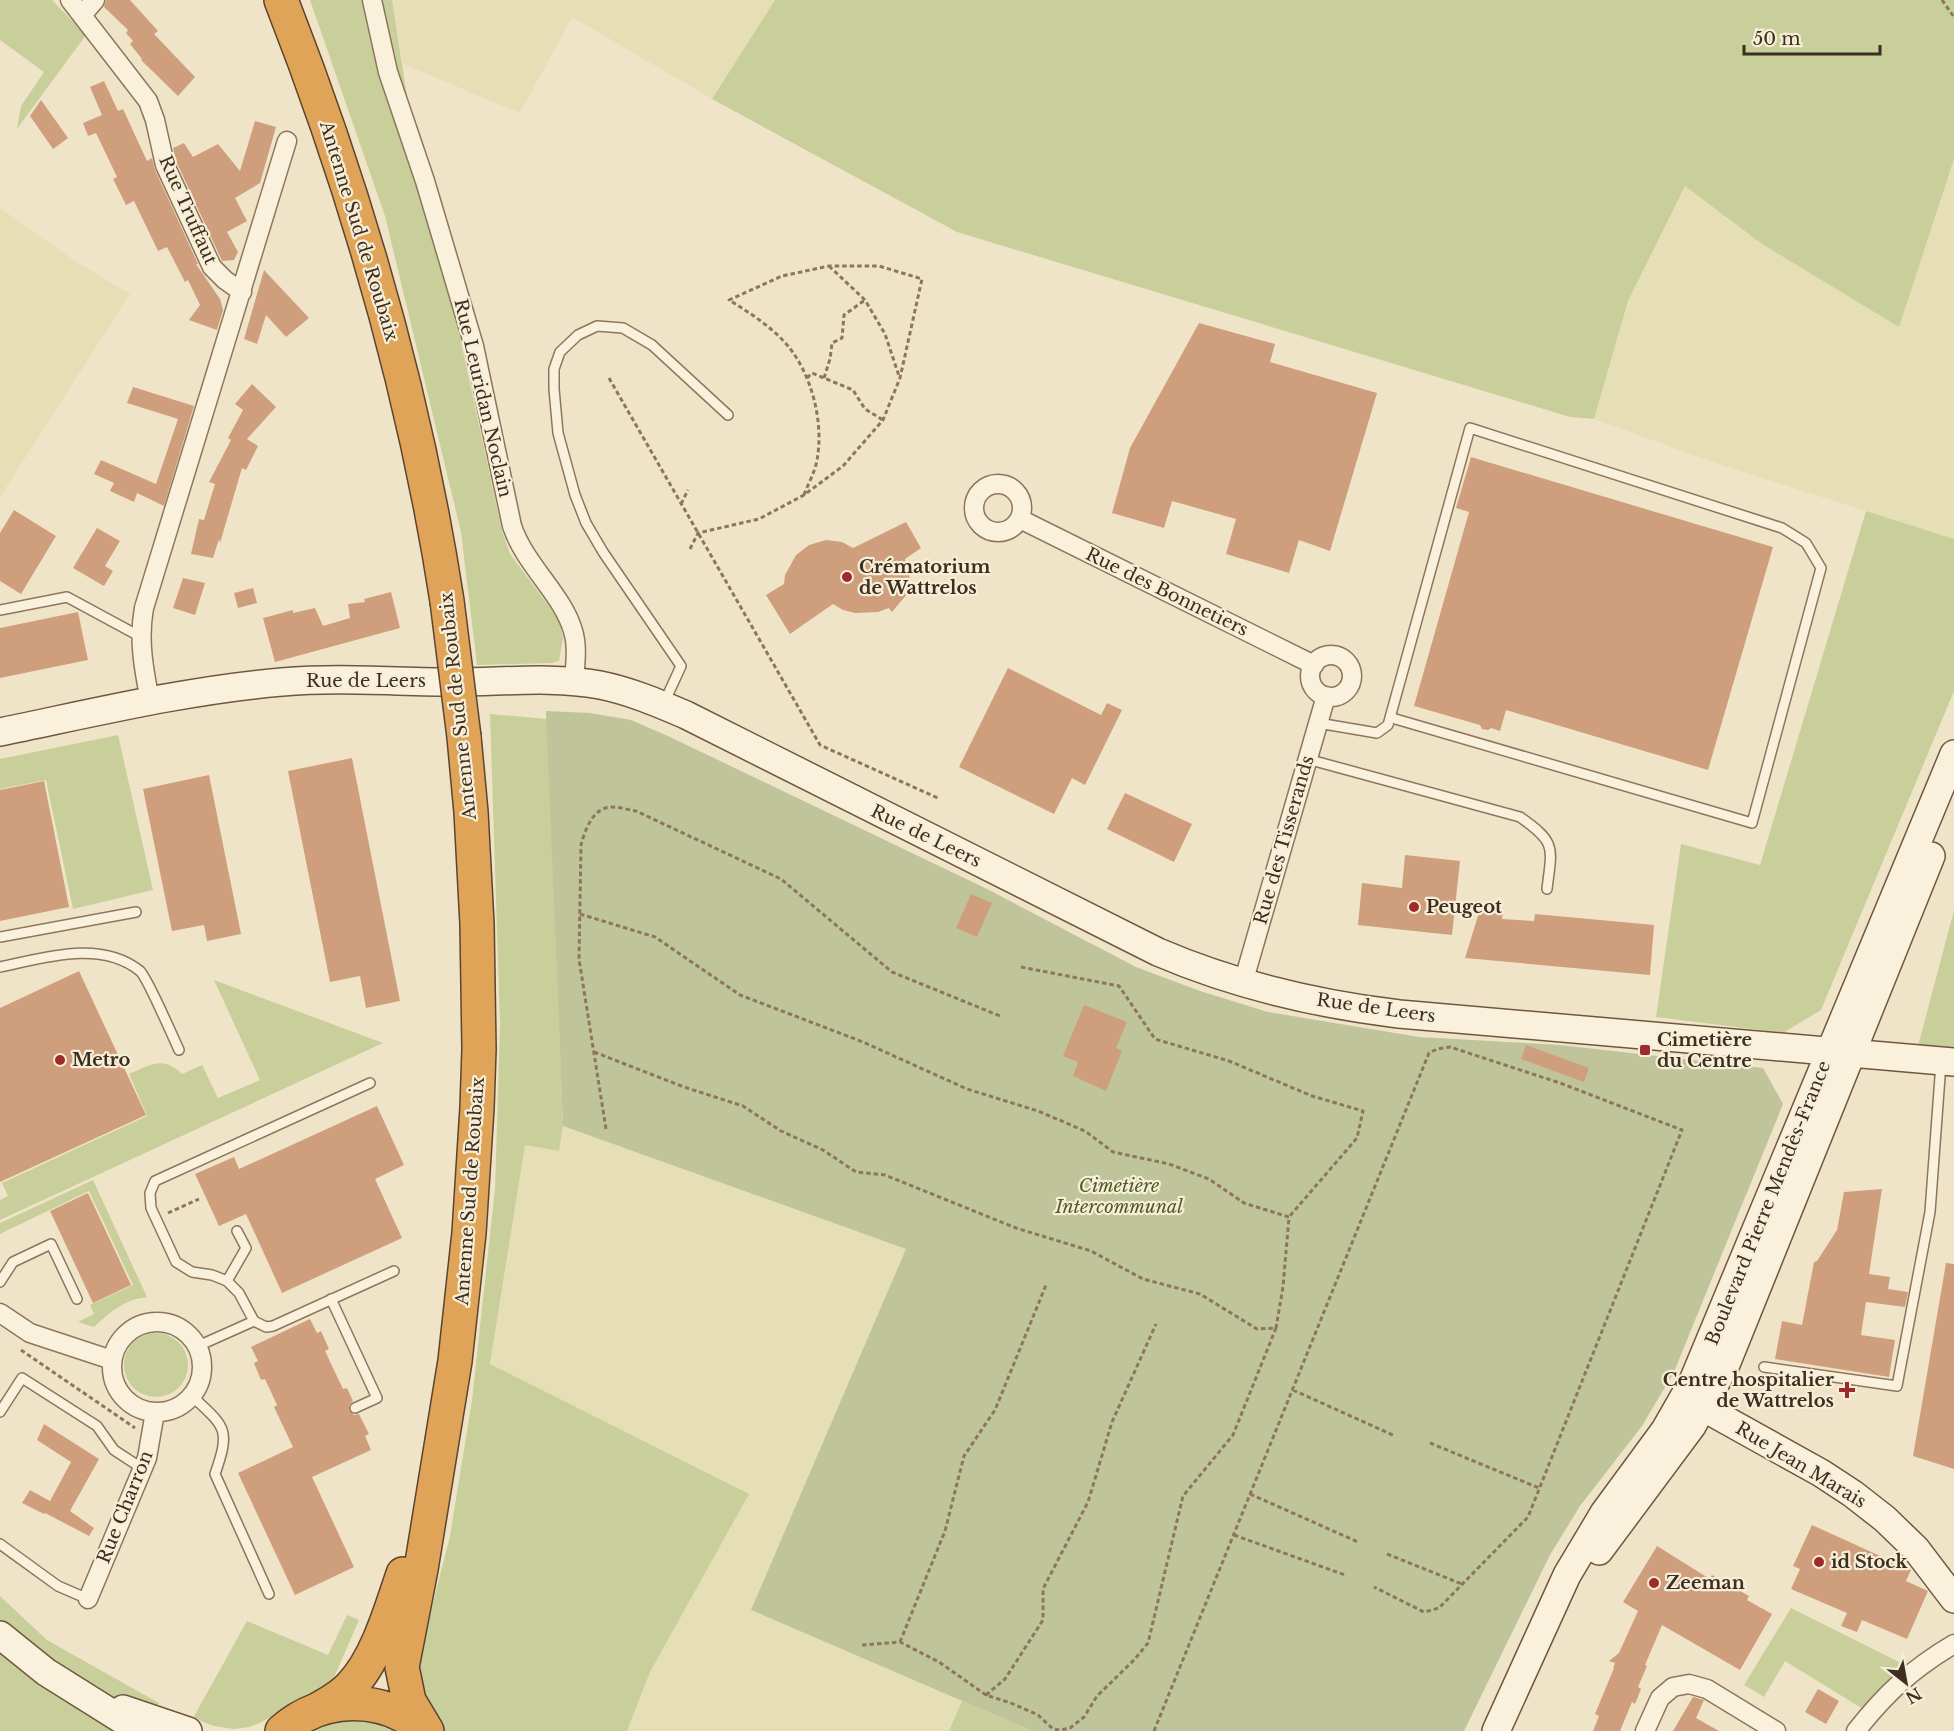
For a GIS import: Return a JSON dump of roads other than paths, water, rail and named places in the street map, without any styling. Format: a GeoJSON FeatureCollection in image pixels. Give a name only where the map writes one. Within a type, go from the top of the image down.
{"type":"FeatureCollection","features":[{"type":"Feature","properties":{"kind":"highway","name":"Antenne Sud de Roubaix"},"geometry":{"type":"LineString","coordinates":[[281,0],[330,133],[379,285],[416,437],[447,601],[471,812],[477,924],[479,1049],[477,1108],[462,1308],[421,1569],[402,1667],[409,1701],[426,1731]]}},
{"type":"Feature","properties":{"kind":"highway","name":"Antenne Sud de Roubaix"},"geometry":{"type":"LineString","coordinates":[[317,1710],[336,1699],[351,1686],[379,1639],[405,1570],[442,1433]]}},
{"type":"Feature","properties":{"kind":"highway"},"geometry":{"type":"LineString","coordinates":[[282,1731],[298,1719],[317,1710],[343,1704],[370,1704],[402,1714],[426,1731]]}},
{"type":"Feature","properties":{"kind":"street","name":"Rue Truffaut"},"geometry":{"type":"LineString","coordinates":[[70,0],[148,101],[155,120],[165,165],[212,267],[242,292]]}},
{"type":"Feature","properties":{"kind":"street"},"geometry":{"type":"LineString","coordinates":[[82,15],[95,0]]}},
{"type":"Feature","properties":{"kind":"street","name":"Rue Leuridan Noclain"},"geometry":{"type":"LineString","coordinates":[[372,0],[388,72],[425,181],[474,346],[512,526],[524,552],[571,623],[576,644],[574,682]]}},
{"type":"Feature","properties":{"kind":"street"},"geometry":{"type":"LineString","coordinates":[[150,701],[141,637],[144,608],[242,292],[286,141]]}},
{"type":"Feature","properties":{"kind":"street","name":"Rue des Bonnetiers"},"geometry":{"type":"LineString","coordinates":[[1020,519],[1314,665]]}},
{"type":"Feature","properties":{"kind":"street"},"geometry":{"type":"LineString","coordinates":[[1332,656],[1345,660],[1352,672],[1350,686],[1340,696],[1326,696],[1311,684],[1311,671],[1314,665],[1318,660],[1332,656]]}},
{"type":"Feature","properties":{"kind":"street","name":"Rue de Leers"},"geometry":{"type":"LineString","coordinates":[[0,732],[150,701],[255,685],[311,680],[574,682],[600,685],[663,705],[1158,952],[1243,983],[1344,1006],[1399,1014],[1948,1061]]}},
{"type":"Feature","properties":{"kind":"street","name":"Rue des Tisserands"},"geometry":{"type":"LineString","coordinates":[[1243,983],[1326,696]]}},
{"type":"Feature","properties":{"kind":"street","name":"Boulevard Pierre Mendès-France"},"geometry":{"type":"LineString","coordinates":[[1496,1731],[1528,1664],[1586,1567],[1669,1458],[1694,1402],[1727,1362],[1954,754]]}},
{"type":"Feature","properties":{"kind":"street","name":"Boulevard Pierre Mendès-France"},"geometry":{"type":"LineString","coordinates":[[1841,1052],[1954,796]]}},
{"type":"Feature","properties":{"kind":"street"},"geometry":{"type":"LineString","coordinates":[[0,1313],[30,1333],[112,1360]]}},
{"type":"Feature","properties":{"kind":"street"},"geometry":{"type":"LineString","coordinates":[[155,1321],[166,1322],[185,1330],[198,1346],[202,1366],[201,1377],[192,1396],[176,1408],[155,1412],[137,1407],[122,1395],[113,1379],[112,1360],[115,1350],[127,1333],[135,1327],[155,1321]]}},
{"type":"Feature","properties":{"kind":"street","name":"Rue Jean Marais"},"geometry":{"type":"LineString","coordinates":[[1694,1402],[1821,1473],[1869,1506],[1916,1550],[1954,1599]]}},
{"type":"Feature","properties":{"kind":"street","name":"Rue Charron"},"geometry":{"type":"LineString","coordinates":[[88,1599],[137,1465],[150,1446],[155,1412]]}},
{"type":"Feature","properties":{"kind":"street"},"geometry":{"type":"LineString","coordinates":[[0,1635],[64,1684],[140,1731]]}},
{"type":"Feature","properties":{"kind":"street"},"geometry":{"type":"LineString","coordinates":[[1856,1731],[1905,1677],[1954,1644]]}},
{"type":"Feature","properties":{"kind":"street"},"geometry":{"type":"LineString","coordinates":[[64,1684],[134,1713],[188,1731]]}},
{"type":"Feature","properties":{"kind":"street"},"geometry":{"type":"LineString","coordinates":[[1645,1731],[1660,1698],[1672,1687],[1689,1684],[1707,1689],[1776,1731]]}},
{"type":"Feature","properties":{"kind":"lane"},"geometry":{"type":"LineString","coordinates":[[663,705],[681,666],[603,552],[586,523],[575,495],[558,433],[554,369],[560,352],[578,335],[597,326],[623,328],[652,345],[728,414]]}},
{"type":"Feature","properties":{"kind":"lane"},"geometry":{"type":"LineString","coordinates":[[1318,723],[1377,733],[1388,725],[1392,718],[1470,428],[1782,528],[1806,543],[1821,568],[1752,823],[1392,718]]}},
{"type":"Feature","properties":{"kind":"lane"},"geometry":{"type":"LineString","coordinates":[[0,610],[67,597],[141,637]]}},
{"type":"Feature","properties":{"kind":"lane"},"geometry":{"type":"LineString","coordinates":[[1307,759],[1520,817],[1542,832],[1552,851],[1546,889]]}},
{"type":"Feature","properties":{"kind":"lane"},"geometry":{"type":"LineString","coordinates":[[0,937],[136,912]]}},
{"type":"Feature","properties":{"kind":"lane"},"geometry":{"type":"LineString","coordinates":[[0,967],[72,952],[113,957],[141,972],[179,1050]]}},
{"type":"Feature","properties":{"kind":"lane"},"geometry":{"type":"LineString","coordinates":[[1764,1366],[1897,1386],[1930,1212],[1948,1061]]}},
{"type":"Feature","properties":{"kind":"lane"},"geometry":{"type":"LineString","coordinates":[[370,1083],[155,1181],[150,1193],[152,1208],[176,1262],[192,1272],[212,1275],[227,1281],[239,1293],[254,1321],[266,1327],[273,1326],[394,1271]]}},
{"type":"Feature","properties":{"kind":"lane"},"geometry":{"type":"LineString","coordinates":[[227,1281],[246,1248],[237,1230]]}},
{"type":"Feature","properties":{"kind":"lane"},"geometry":{"type":"LineString","coordinates":[[0,1282],[13,1262],[51,1244],[77,1299]]}},
{"type":"Feature","properties":{"kind":"lane"},"geometry":{"type":"LineString","coordinates":[[331,1299],[377,1398],[355,1408]]}},
{"type":"Feature","properties":{"kind":"lane"},"geometry":{"type":"LineString","coordinates":[[198,1346],[254,1321]]}},
{"type":"Feature","properties":{"kind":"lane"},"geometry":{"type":"LineString","coordinates":[[0,1412],[22,1378],[97,1426],[114,1450],[137,1465]]}},
{"type":"Feature","properties":{"kind":"lane"},"geometry":{"type":"LineString","coordinates":[[192,1396],[216,1419],[224,1433],[222,1453],[214,1474],[269,1594]]}},
{"type":"Feature","properties":{"kind":"lane"},"geometry":{"type":"LineString","coordinates":[[0,1544],[58,1586],[88,1599]]}},
{"type":"Feature","properties":{"kind":"place","name":"Crématorium de Wattrelos"},"geometry":{"type":"Point","coordinates":[847,577]}},
{"type":"Feature","properties":{"kind":"place","name":"Peugeot"},"geometry":{"type":"Point","coordinates":[1414,907]}},
{"type":"Feature","properties":{"kind":"place","name":"Cimetière du Centre"},"geometry":{"type":"Point","coordinates":[1645,1050]}},
{"type":"Feature","properties":{"kind":"place","name":"Metro"},"geometry":{"type":"Point","coordinates":[60,1060]}},
{"type":"Feature","properties":{"kind":"place","name":"Centre hospitalier de Wattrelos"},"geometry":{"type":"Point","coordinates":[1847,1390]}},
{"type":"Feature","properties":{"kind":"place","name":"id Stock"},"geometry":{"type":"Point","coordinates":[1819,1562]}},
{"type":"Feature","properties":{"kind":"place","name":"Zeeman"},"geometry":{"type":"Point","coordinates":[1654,1583]}},
{"type":"Feature","properties":{"kind":"park label","name":"Cimetière Intercommunal"},"geometry":{"type":"Point","coordinates":[1119,1196]}}]}
